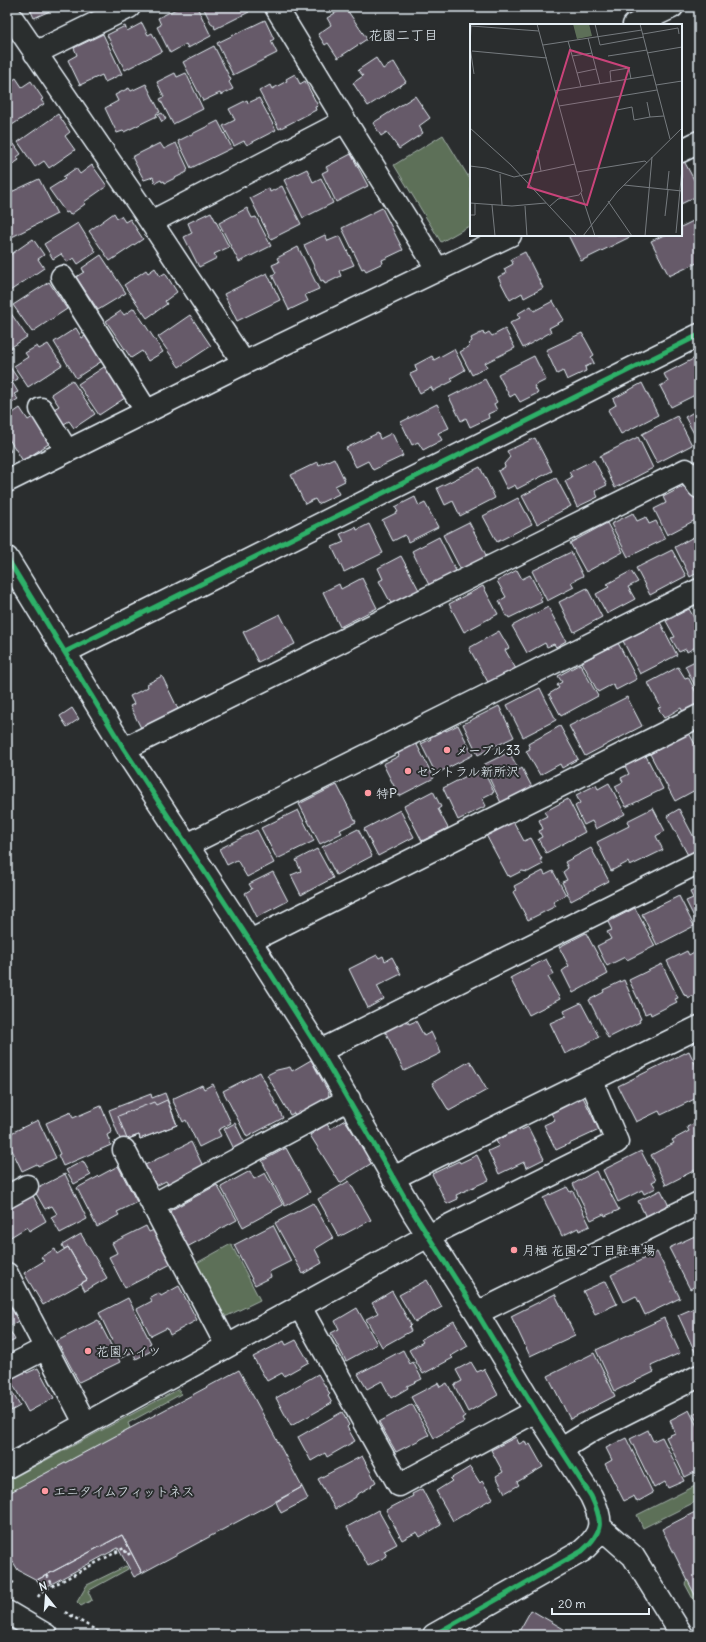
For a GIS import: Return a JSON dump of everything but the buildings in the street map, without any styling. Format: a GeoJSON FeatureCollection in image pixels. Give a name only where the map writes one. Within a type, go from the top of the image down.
{"type":"FeatureCollection","features":[{"type":"Feature","properties":{"kind":"street"},"geometry":{"type":"LineString","coordinates":[[35,53],[129,7]]}},
{"type":"Feature","properties":{"kind":"street"},"geometry":{"type":"LineString","coordinates":[[276,7],[438,270]]}},
{"type":"Feature","properties":{"kind":"street"},"geometry":{"type":"LineString","coordinates":[[636,24],[672,7]]}},
{"type":"Feature","properties":{"kind":"street"},"geometry":{"type":"LineString","coordinates":[[7,11],[151,222],[244,364]]}},
{"type":"Feature","properties":{"kind":"street"},"geometry":{"type":"LineString","coordinates":[[151,222],[345,121]]}},
{"type":"Feature","properties":{"kind":"street"},"geometry":{"type":"LineString","coordinates":[[682,150],[699,142]]}},
{"type":"Feature","properties":{"kind":"street"},"geometry":{"type":"LineString","coordinates":[[7,481],[508,236]]}},
{"type":"Feature","properties":{"kind":"street"},"geometry":{"type":"LineString","coordinates":[[62,277],[147,412]]}},
{"type":"Feature","properties":{"kind":"street"},"geometry":{"type":"LineString","coordinates":[[65,652],[699,335]]}},
{"type":"Feature","properties":{"kind":"street"},"geometry":{"type":"LineString","coordinates":[[41,409],[67,452]]}},
{"type":"Feature","properties":{"kind":"street"},"geometry":{"type":"LineString","coordinates":[[124,749],[686,470],[699,487]]}},
{"type":"Feature","properties":{"kind":"street"},"geometry":{"type":"LineString","coordinates":[[7,558],[124,749],[320,1050],[428,1236],[477,1312],[536,1412],[591,1496],[597,1508],[599,1526],[597,1535],[582,1551],[434,1635]]}},
{"type":"Feature","properties":{"kind":"street"},"geometry":{"type":"LineString","coordinates":[[186,845],[699,590]]}},
{"type":"Feature","properties":{"kind":"street"},"geometry":{"type":"LineString","coordinates":[[250,941],[699,716]]}},
{"type":"Feature","properties":{"kind":"street"},"geometry":{"type":"LineString","coordinates":[[320,1050],[699,862]]}},
{"type":"Feature","properties":{"kind":"street"},"geometry":{"type":"LineString","coordinates":[[393,1178],[699,1027]]}},
{"type":"Feature","properties":{"kind":"street"},"geometry":{"type":"LineString","coordinates":[[7,1467],[428,1236],[617,1142],[591,1080]]}},
{"type":"Feature","properties":{"kind":"street"},"geometry":{"type":"LineString","coordinates":[[153,1205],[348,1099]]}},
{"type":"Feature","properties":{"kind":"street"},"geometry":{"type":"LineString","coordinates":[[124,1150],[227,1346]]}},
{"type":"Feature","properties":{"kind":"street"},"geometry":{"type":"LineString","coordinates":[[7,1197],[27,1186]]}},
{"type":"Feature","properties":{"kind":"street"},"geometry":{"type":"LineString","coordinates":[[477,1312],[699,1203]]}},
{"type":"Feature","properties":{"kind":"street"},"geometry":{"type":"LineString","coordinates":[[7,1274],[85,1424]]}},
{"type":"Feature","properties":{"kind":"street"},"geometry":{"type":"LineString","coordinates":[[300,1306],[400,1485],[536,1412]]}},
{"type":"Feature","properties":{"kind":"street"},"geometry":{"type":"LineString","coordinates":[[7,1368],[46,1348]]}},
{"type":"Feature","properties":{"kind":"street"},"geometry":{"type":"LineString","coordinates":[[560,1450],[594,1429],[699,1376]]}},
{"type":"Feature","properties":{"kind":"street"},"geometry":{"type":"LineString","coordinates":[[599,1526],[633,1556],[682,1635]]}},
{"type":"Feature","properties":{"kind":"street"},"geometry":{"type":"LineString","coordinates":[[7,1612],[46,1635]]}},
{"type":"Feature","properties":{"kind":"path"},"geometry":{"type":"LineString","coordinates":[[38,1597],[41,1592],[124,1548],[127,1555],[131,1553]]}},
{"type":"Feature","properties":{"kind":"path"},"geometry":{"type":"LineString","coordinates":[[47,1575],[53,1586]]}},
{"type":"Feature","properties":{"kind":"green space"},"geometry":{"type":"Polygon","coordinates":[[[443,135],[470,179],[470,226],[441,242],[394,165],[443,135]]]}},
{"type":"Feature","properties":{"kind":"green space"},"geometry":{"type":"Polygon","coordinates":[[[231,1244],[260,1300],[227,1316],[220,1316],[193,1265],[231,1244]]]}},
{"type":"Feature","properties":{"kind":"green space"},"geometry":{"type":"Polygon","coordinates":[[[179,1389],[181,1394],[128,1423],[130,1428],[7,1494],[7,1481],[179,1389]]]}},
{"type":"Feature","properties":{"kind":"green space"},"geometry":{"type":"Polygon","coordinates":[[[699,1484],[699,1500],[643,1528],[637,1515],[699,1484]]]}},
{"type":"Feature","properties":{"kind":"green space"},"geometry":{"type":"Polygon","coordinates":[[[126,1566],[128,1569],[88,1591],[92,1600],[81,1606],[77,1602],[87,1585],[126,1566]]]}},
{"type":"Feature","properties":{"kind":"green space"},"geometry":{"type":"Polygon","coordinates":[[[688,1579],[699,1601],[699,1610],[685,1584],[688,1579]]]}},
{"type":"Feature","properties":{"kind":"cycle path"},"geometry":{"type":"LineString","coordinates":[[65,652],[699,335]]}},
{"type":"Feature","properties":{"kind":"cycle path"},"geometry":{"type":"LineString","coordinates":[[7,558],[124,749],[320,1051],[413,1212],[477,1313],[536,1411],[591,1496],[598,1512],[598,1532],[582,1551],[434,1635]]}},
{"type":"Feature","properties":{"kind":"place","name":"メープル33"},"geometry":{"type":"Point","coordinates":[447,750]}},
{"type":"Feature","properties":{"kind":"place","name":"セントラル新所沢"},"geometry":{"type":"Point","coordinates":[408,771]}},
{"type":"Feature","properties":{"kind":"place","name":"特P"},"geometry":{"type":"Point","coordinates":[368,793]}},
{"type":"Feature","properties":{"kind":"place","name":"月極 花園２丁目駐車場"},"geometry":{"type":"Point","coordinates":[514,1250]}},
{"type":"Feature","properties":{"kind":"place","name":"花園ハイツ"},"geometry":{"type":"Point","coordinates":[88,1351]}},
{"type":"Feature","properties":{"kind":"place","name":"エニタイムフィットネス"},"geometry":{"type":"Point","coordinates":[45,1491]}},
{"type":"Feature","properties":{"kind":"district","name":"花園二丁目"},"geometry":{"type":"Point","coordinates":[403,35]}}]}
